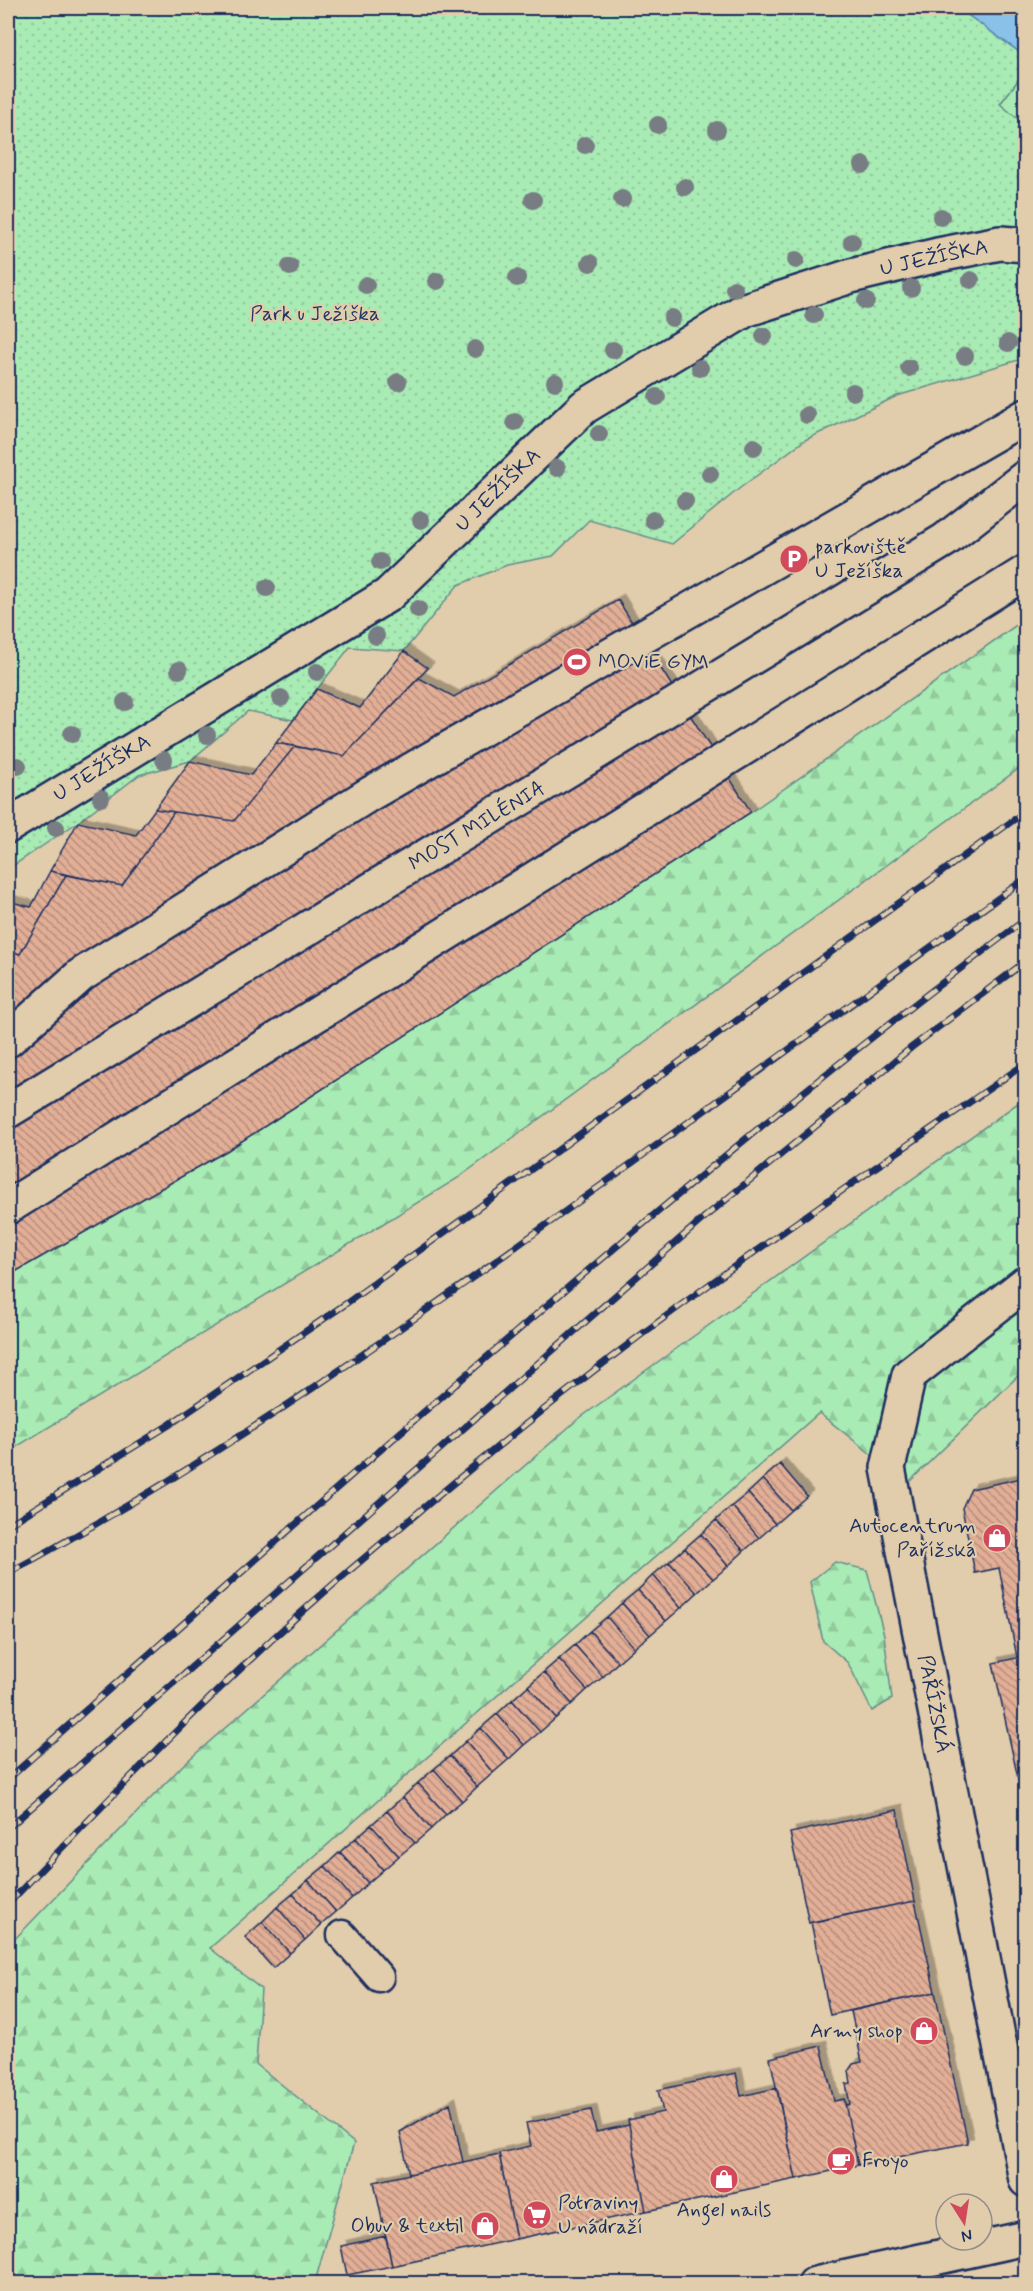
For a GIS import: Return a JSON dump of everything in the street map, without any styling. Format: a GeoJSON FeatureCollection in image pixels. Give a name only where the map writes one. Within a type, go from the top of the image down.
{"type":"FeatureCollection","features":[{"type":"Feature","properties":{"kind":"main road","name":"U JEŽÍŠKA"},"geometry":{"type":"LineString","coordinates":[[8,826],[388,595],[584,407],[745,310],[851,276],[938,255],[1000,243],[1026,245]]}},
{"type":"Feature","properties":{"kind":"main road"},"geometry":{"type":"LineString","coordinates":[[8,1040],[81,975],[368,795],[1026,416]]}},
{"type":"Feature","properties":{"kind":"main road","name":"MOST MILÉNIA"},"geometry":{"type":"LineString","coordinates":[[8,1111],[945,540],[1026,477]]}},
{"type":"Feature","properties":{"kind":"main road","name":"MOST MILÉNIA"},"geometry":{"type":"LineString","coordinates":[[945,540],[1026,503]]}},
{"type":"Feature","properties":{"kind":"main road"},"geometry":{"type":"LineString","coordinates":[[8,1207],[1026,572]]}},
{"type":"Feature","properties":{"kind":"main road","name":"PAŘÍŽSKÁ"},"geometry":{"type":"LineString","coordinates":[[1026,1283],[909,1375],[888,1468],[1026,2180]]}},
{"type":"Feature","properties":{"kind":"main road"},"geometry":{"type":"LineString","coordinates":[[815,2283],[1026,2238]]}},
{"type":"Feature","properties":{"kind":"lane"},"geometry":{"type":"LineString","coordinates":[[342,1935],[379,1977]]}},
{"type":"Feature","properties":{"kind":"green space","name":"Park u Ježíška"},"geometry":{"type":"Polygon","coordinates":[[[8,8],[958,8],[1025,56],[1025,71],[1000,104],[1025,125],[1025,358],[897,396],[805,440],[740,488],[672,544],[589,520],[553,556],[507,565],[458,585],[404,651],[350,647],[293,720],[248,711],[190,761],[139,775],[78,822],[8,869],[8,8]]]}},
{"type":"Feature","properties":{"kind":"green space"},"geometry":{"type":"Polygon","coordinates":[[[1025,71],[1025,125],[1000,104],[1025,71]]]}},
{"type":"Feature","properties":{"kind":"green space"},"geometry":{"type":"Polygon","coordinates":[[[1025,619],[1025,764],[458,1178],[8,1452],[8,1276],[228,1150],[751,812],[1025,619]]]}},
{"type":"Feature","properties":{"kind":"green space"},"geometry":{"type":"Polygon","coordinates":[[[1025,1098],[1025,1373],[1018,1376],[908,1483],[819,1413],[210,1948],[261,1989],[256,2064],[354,2143],[315,2282],[8,2283],[8,1946],[184,1764],[577,1420],[1025,1098]]]}},
{"type":"Feature","properties":{"kind":"green space"},"geometry":{"type":"Polygon","coordinates":[[[835,1562],[867,1570],[884,1635],[892,1699],[872,1711],[848,1663],[823,1641],[810,1582],[835,1562]]]}},
{"type":"Feature","properties":{"kind":"water"},"geometry":{"type":"Polygon","coordinates":[[[958,8],[1025,8],[1025,56],[958,8]]]}},
{"type":"Feature","properties":{"kind":"building"},"geometry":{"type":"Polygon","coordinates":[[[618,600],[751,812],[228,1150],[8,1276],[8,950],[20,954],[66,875],[122,886],[174,812],[234,821],[295,746],[344,756],[419,678],[454,697],[618,600]]]}},
{"type":"Feature","properties":{"kind":"building"},"geometry":{"type":"Polygon","coordinates":[[[404,651],[428,668],[344,756],[276,743],[317,689],[360,708],[404,651]]]}},
{"type":"Feature","properties":{"kind":"building"},"geometry":{"type":"Polygon","coordinates":[[[276,743],[295,746],[234,821],[155,809],[190,761],[251,775],[276,743]]]}},
{"type":"Feature","properties":{"kind":"building"},"geometry":{"type":"Polygon","coordinates":[[[155,809],[174,812],[122,886],[50,871],[78,822],[136,835],[155,809]]]}},
{"type":"Feature","properties":{"kind":"building"},"geometry":{"type":"Polygon","coordinates":[[[50,871],[66,875],[20,954],[8,950],[8,901],[31,907],[50,871]]]}},
{"type":"Feature","properties":{"kind":"building"},"geometry":{"type":"Polygon","coordinates":[[[780,1464],[807,1496],[791,1510],[763,1479],[780,1464]]]}},
{"type":"Feature","properties":{"kind":"building","name":"Autocentrum Pařížská"},"geometry":{"type":"Polygon","coordinates":[[[1026,1477],[1026,1656],[1017,1657],[999,1568],[975,1573],[962,1508],[971,1489],[1026,1477]]]}},
{"type":"Feature","properties":{"kind":"building"},"geometry":{"type":"Polygon","coordinates":[[[763,1479],[791,1510],[775,1524],[748,1493],[763,1479]]]}},
{"type":"Feature","properties":{"kind":"building"},"geometry":{"type":"Polygon","coordinates":[[[748,1493],[775,1524],[759,1538],[732,1506],[748,1493]]]}},
{"type":"Feature","properties":{"kind":"building"},"geometry":{"type":"Polygon","coordinates":[[[732,1506],[759,1538],[744,1551],[716,1520],[732,1506]]]}},
{"type":"Feature","properties":{"kind":"building"},"geometry":{"type":"Polygon","coordinates":[[[716,1520],[744,1551],[728,1566],[701,1534],[716,1520]]]}},
{"type":"Feature","properties":{"kind":"building"},"geometry":{"type":"Polygon","coordinates":[[[701,1534],[728,1566],[713,1579],[685,1548],[701,1534]]]}},
{"type":"Feature","properties":{"kind":"building"},"geometry":{"type":"Polygon","coordinates":[[[685,1548],[713,1579],[697,1593],[669,1562],[685,1548]]]}},
{"type":"Feature","properties":{"kind":"building"},"geometry":{"type":"Polygon","coordinates":[[[669,1562],[697,1593],[681,1608],[653,1575],[669,1562]]]}},
{"type":"Feature","properties":{"kind":"building"},"geometry":{"type":"Polygon","coordinates":[[[653,1575],[681,1608],[666,1621],[638,1590],[653,1575]]]}},
{"type":"Feature","properties":{"kind":"building"},"geometry":{"type":"Polygon","coordinates":[[[638,1590],[666,1621],[650,1635],[622,1603],[638,1590]]]}},
{"type":"Feature","properties":{"kind":"building"},"geometry":{"type":"Polygon","coordinates":[[[622,1603],[650,1635],[634,1648],[607,1617],[622,1603]]]}},
{"type":"Feature","properties":{"kind":"building"},"geometry":{"type":"Polygon","coordinates":[[[607,1617],[634,1648],[618,1662],[590,1631],[607,1617]]]}},
{"type":"Feature","properties":{"kind":"building"},"geometry":{"type":"Polygon","coordinates":[[[590,1631],[618,1662],[603,1677],[575,1645],[590,1631]]]}},
{"type":"Feature","properties":{"kind":"building"},"geometry":{"type":"Polygon","coordinates":[[[575,1645],[603,1677],[587,1690],[559,1659],[575,1645]]]}},
{"type":"Feature","properties":{"kind":"building"},"geometry":{"type":"Polygon","coordinates":[[[1026,1656],[1026,1787],[1020,1788],[993,1663],[1026,1656]]]}},
{"type":"Feature","properties":{"kind":"building"},"geometry":{"type":"Polygon","coordinates":[[[559,1659],[587,1690],[572,1704],[544,1672],[559,1659]]]}},
{"type":"Feature","properties":{"kind":"building"},"geometry":{"type":"Polygon","coordinates":[[[544,1672],[572,1704],[556,1718],[528,1686],[544,1672]]]}},
{"type":"Feature","properties":{"kind":"building"},"geometry":{"type":"Polygon","coordinates":[[[528,1686],[556,1718],[540,1732],[512,1700],[528,1686]]]}},
{"type":"Feature","properties":{"kind":"building"},"geometry":{"type":"Polygon","coordinates":[[[512,1700],[540,1732],[524,1745],[497,1714],[512,1700]]]}},
{"type":"Feature","properties":{"kind":"building"},"geometry":{"type":"Polygon","coordinates":[[[497,1714],[524,1745],[509,1759],[481,1728],[497,1714]]]}},
{"type":"Feature","properties":{"kind":"building"},"geometry":{"type":"Polygon","coordinates":[[[481,1728],[509,1759],[493,1773],[466,1741],[481,1728]]]}},
{"type":"Feature","properties":{"kind":"building"},"geometry":{"type":"Polygon","coordinates":[[[466,1741],[493,1773],[477,1787],[450,1756],[466,1741]]]}},
{"type":"Feature","properties":{"kind":"building"},"geometry":{"type":"Polygon","coordinates":[[[450,1756],[477,1787],[462,1801],[434,1769],[450,1756]]]}},
{"type":"Feature","properties":{"kind":"building"},"geometry":{"type":"Polygon","coordinates":[[[434,1769],[462,1801],[446,1814],[418,1783],[434,1769]]]}},
{"type":"Feature","properties":{"kind":"building"},"geometry":{"type":"Polygon","coordinates":[[[418,1783],[446,1814],[431,1829],[403,1797],[418,1783]]]}},
{"type":"Feature","properties":{"kind":"building"},"geometry":{"type":"Polygon","coordinates":[[[403,1797],[431,1829],[415,1843],[387,1811],[403,1797]]]}},
{"type":"Feature","properties":{"kind":"building"},"geometry":{"type":"Polygon","coordinates":[[[897,1810],[915,1901],[809,1923],[790,1833],[897,1810]]]}},
{"type":"Feature","properties":{"kind":"building"},"geometry":{"type":"Polygon","coordinates":[[[387,1811],[415,1843],[399,1856],[371,1825],[387,1811]]]}},
{"type":"Feature","properties":{"kind":"building"},"geometry":{"type":"Polygon","coordinates":[[[371,1825],[399,1856],[383,1870],[356,1838],[371,1825]]]}},
{"type":"Feature","properties":{"kind":"building"},"geometry":{"type":"Polygon","coordinates":[[[356,1838],[383,1870],[368,1883],[340,1852],[356,1838]]]}},
{"type":"Feature","properties":{"kind":"building"},"geometry":{"type":"Polygon","coordinates":[[[340,1852],[368,1883],[352,1898],[325,1866],[340,1852]]]}},
{"type":"Feature","properties":{"kind":"building"},"geometry":{"type":"Polygon","coordinates":[[[325,1866],[352,1898],[336,1912],[308,1880],[325,1866]]]}},
{"type":"Feature","properties":{"kind":"building"},"geometry":{"type":"Polygon","coordinates":[[[308,1880],[336,1912],[321,1925],[293,1894],[308,1880]]]}},
{"type":"Feature","properties":{"kind":"building"},"geometry":{"type":"Polygon","coordinates":[[[293,1894],[321,1925],[305,1940],[277,1907],[293,1894]]]}},
{"type":"Feature","properties":{"kind":"building"},"geometry":{"type":"Polygon","coordinates":[[[915,1901],[935,1992],[830,2015],[811,1922],[915,1901]]]}},
{"type":"Feature","properties":{"kind":"building"},"geometry":{"type":"Polygon","coordinates":[[[277,1907],[305,1940],[290,1953],[262,1922],[277,1907]]]}},
{"type":"Feature","properties":{"kind":"building"},"geometry":{"type":"Polygon","coordinates":[[[262,1922],[290,1953],[273,1968],[245,1937],[262,1922]]]}},
{"type":"Feature","properties":{"kind":"building"},"geometry":{"type":"Polygon","coordinates":[[[935,1992],[968,2143],[858,2165],[844,2099],[847,2105],[850,2104],[846,2084],[851,2083],[849,2070],[853,2064],[862,2062],[851,2011],[935,1992]]]}},
{"type":"Feature","properties":{"kind":"building"},"geometry":{"type":"Polygon","coordinates":[[[821,2046],[834,2101],[844,2099],[858,2165],[796,2179],[770,2058],[821,2046]]]}},
{"type":"Feature","properties":{"kind":"building"},"geometry":{"type":"Polygon","coordinates":[[[736,2073],[741,2096],[777,2088],[796,2179],[646,2211],[628,2120],[663,2112],[658,2090],[736,2073]]]}},
{"type":"Feature","properties":{"kind":"building"},"geometry":{"type":"Polygon","coordinates":[[[450,2103],[463,2162],[409,2174],[400,2132],[450,2103]]]}},
{"type":"Feature","properties":{"kind":"building"},"geometry":{"type":"Polygon","coordinates":[[[591,2110],[596,2132],[629,2125],[646,2211],[516,2239],[499,2153],[531,2146],[526,2123],[591,2110]]]}},
{"type":"Feature","properties":{"kind":"building"},"geometry":{"type":"Polygon","coordinates":[[[499,2154],[516,2239],[392,2266],[374,2182],[499,2154]]]}},
{"type":"Feature","properties":{"kind":"building"},"geometry":{"type":"Polygon","coordinates":[[[386,2236],[392,2266],[347,2275],[341,2246],[386,2236]]]}},
{"type":"Feature","properties":{"kind":"railway"},"geometry":{"type":"LineString","coordinates":[[8,1525],[169,1425],[344,1305],[1026,811]]}},
{"type":"Feature","properties":{"kind":"railway"},"geometry":{"type":"LineString","coordinates":[[8,1573],[165,1483],[242,1435],[392,1334],[1026,878]]}},
{"type":"Feature","properties":{"kind":"railway"},"geometry":{"type":"LineString","coordinates":[[8,1779],[382,1448],[635,1231],[893,1021],[1026,919]]}},
{"type":"Feature","properties":{"kind":"railway"},"geometry":{"type":"LineString","coordinates":[[8,1828],[706,1216],[912,1047],[1026,961]]}},
{"type":"Feature","properties":{"kind":"railway"},"geometry":{"type":"LineString","coordinates":[[8,1904],[133,1775],[261,1649],[350,1570],[467,1472],[557,1399],[695,1295],[1026,1063]]}},
{"type":"Feature","properties":{"kind":"place","name":"parkoviště U Ježíška"},"geometry":{"type":"Point","coordinates":[794,559]}},
{"type":"Feature","properties":{"kind":"place","name":"MOViE GYM"},"geometry":{"type":"Point","coordinates":[577,662]}},
{"type":"Feature","properties":{"kind":"place","name":"Autocentrum Pařížská"},"geometry":{"type":"Point","coordinates":[997,1538]}},
{"type":"Feature","properties":{"kind":"place","name":"Army shop"},"geometry":{"type":"Point","coordinates":[924,2031]}},
{"type":"Feature","properties":{"kind":"place","name":"Froyo"},"geometry":{"type":"Point","coordinates":[841,2161]}},
{"type":"Feature","properties":{"kind":"place","name":"Angel nails"},"geometry":{"type":"Point","coordinates":[724,2179]}},
{"type":"Feature","properties":{"kind":"place","name":"Potraviny U nádraží"},"geometry":{"type":"Point","coordinates":[537,2215]}},
{"type":"Feature","properties":{"kind":"place","name":"Obuv & textil"},"geometry":{"type":"Point","coordinates":[485,2226]}}]}
